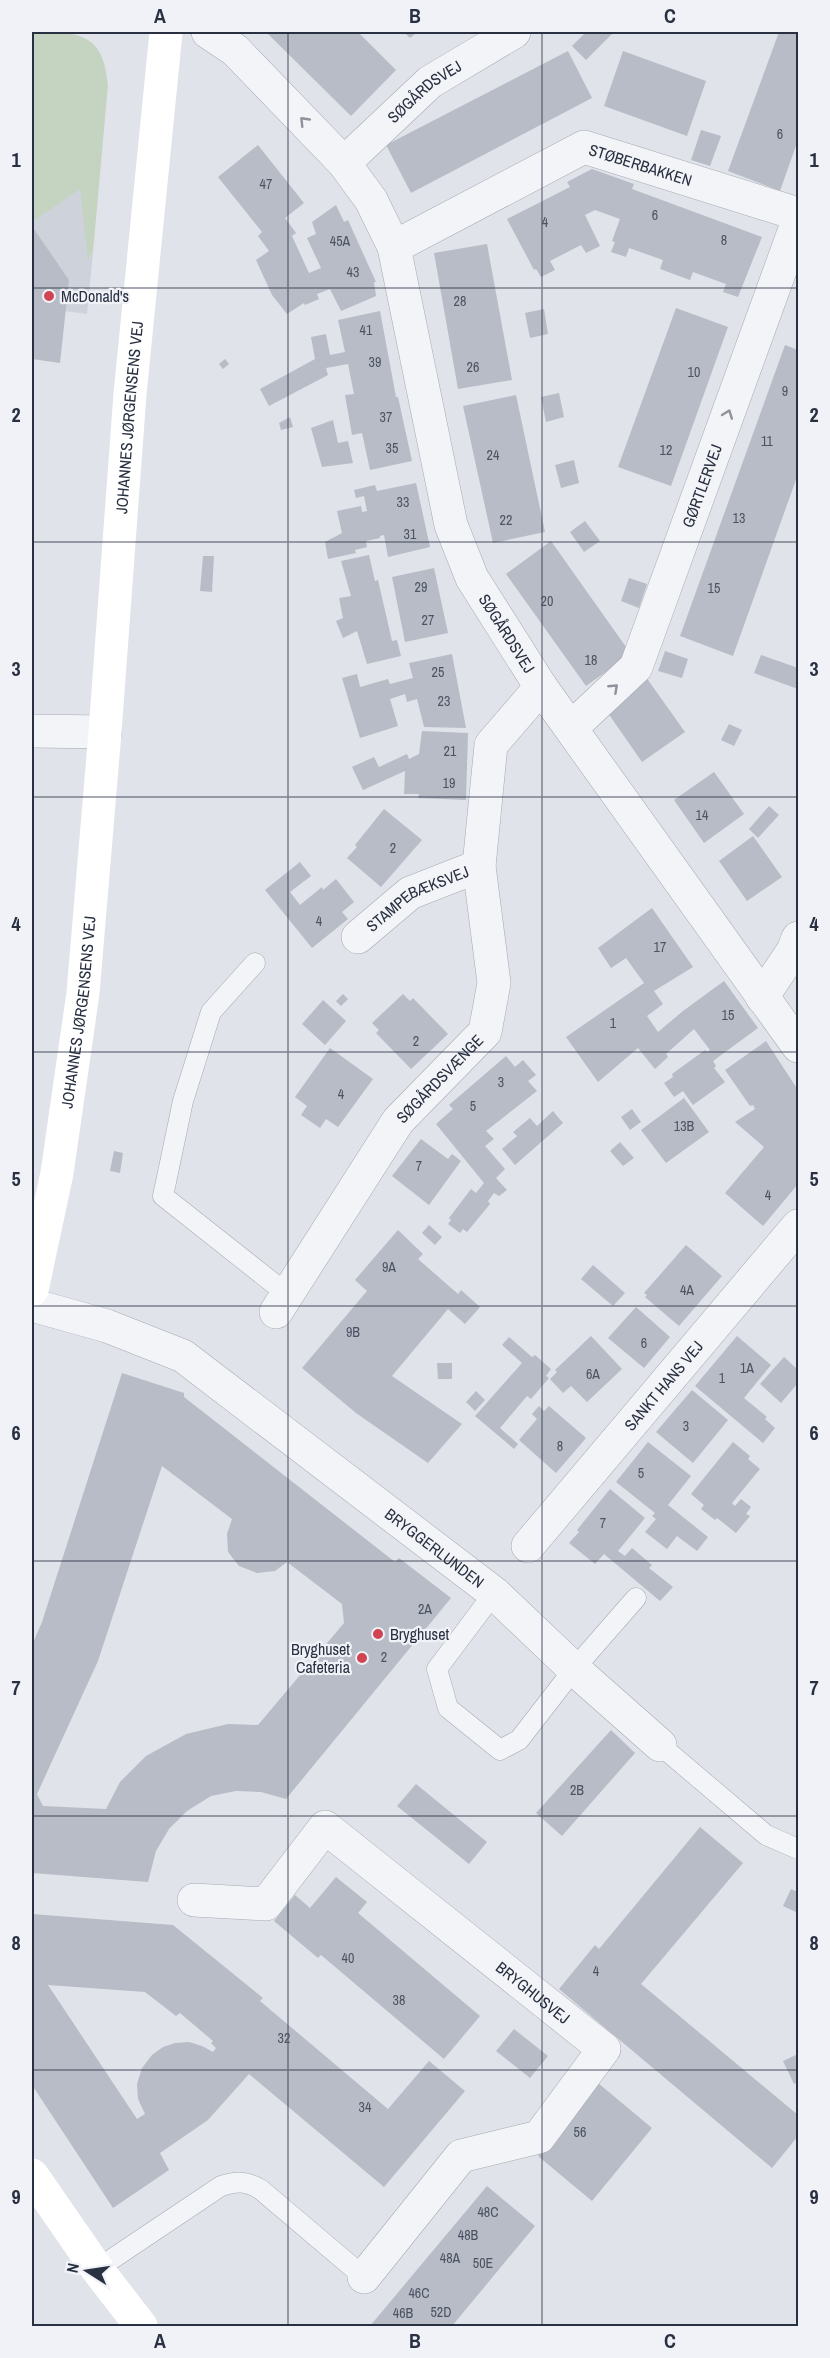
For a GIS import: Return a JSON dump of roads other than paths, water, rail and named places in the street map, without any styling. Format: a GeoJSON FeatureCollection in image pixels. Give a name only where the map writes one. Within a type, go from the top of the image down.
{"type":"FeatureCollection","features":[{"type":"Feature","properties":{"kind":"street","name":"JOHANNES JØRGENSENS VEJ"},"geometry":{"type":"LineString","coordinates":[[32,1290],[57,1173],[83,993],[132,370],[166,32]]}},
{"type":"Feature","properties":{"kind":"street","name":"SØGÅRDSVEJ"},"geometry":{"type":"LineString","coordinates":[[208,32],[235,50],[344,163],[371,200],[394,247],[451,525],[472,578],[541,687],[798,1046]]}},
{"type":"Feature","properties":{"kind":"street","name":"SØGÅRDSVEJ"},"geometry":{"type":"LineString","coordinates":[[344,163],[430,82],[514,32]]}},
{"type":"Feature","properties":{"kind":"street","name":"STØBERBAKKEN"},"geometry":{"type":"LineString","coordinates":[[394,247],[584,147],[798,214]]}},
{"type":"Feature","properties":{"kind":"street","name":"GØRTLERVEJ"},"geometry":{"type":"LineString","coordinates":[[571,728],[636,667],[798,221]]}},
{"type":"Feature","properties":{"kind":"street","name":"SØGÅRDSVÆNGE"},"geometry":{"type":"LineString","coordinates":[[281,1303],[398,1121],[485,1032],[494,983],[479,866],[491,745],[541,687]]}},
{"type":"Feature","properties":{"kind":"street"},"geometry":{"type":"LineString","coordinates":[[32,731],[105,732]]}},
{"type":"Feature","properties":{"kind":"street","name":"STAMPEBÆKSVEJ"},"geometry":{"type":"LineString","coordinates":[[358,937],[410,893],[479,866]]}},
{"type":"Feature","properties":{"kind":"street"},"geometry":{"type":"LineString","coordinates":[[762,996],[793,951],[798,938]]}},
{"type":"Feature","properties":{"kind":"street","name":"SANKT HANS VEJ"},"geometry":{"type":"LineString","coordinates":[[528,1546],[798,1226]]}},
{"type":"Feature","properties":{"kind":"street","name":"BRYGGERLUNDEN"},"geometry":{"type":"LineString","coordinates":[[32,1305],[107,1326],[183,1356],[494,1593],[574,1669],[660,1745]]}},
{"type":"Feature","properties":{"kind":"street","name":"BRYGHUSVEJ"},"geometry":{"type":"LineString","coordinates":[[194,1900],[266,1904],[326,1827],[604,2049],[539,2136],[461,2156],[364,2277]]}},
{"type":"Feature","properties":{"kind":"street"},"geometry":{"type":"LineString","coordinates":[[32,2175],[97,2269],[141,2326]]}},
{"type":"Feature","properties":{"kind":"lane"},"geometry":{"type":"LineString","coordinates":[[255,963],[211,1012],[183,1101],[163,1196],[281,1303]]}},
{"type":"Feature","properties":{"kind":"lane"},"geometry":{"type":"LineString","coordinates":[[494,1593],[437,1669],[448,1707],[500,1750],[519,1740],[574,1669],[636,1598]]}},
{"type":"Feature","properties":{"kind":"lane","name":"BRYGGERLUNDEN"},"geometry":{"type":"LineString","coordinates":[[660,1745],[766,1835],[798,1849]]}},
{"type":"Feature","properties":{"kind":"lane"},"geometry":{"type":"LineString","coordinates":[[97,2269],[221,2186],[235,2181],[248,2182],[260,2189],[364,2277]]}},
{"type":"Feature","properties":{"kind":"place","name":"McDonald's"},"geometry":{"type":"Point","coordinates":[49,296]}},
{"type":"Feature","properties":{"kind":"place","name":"Bryghuset"},"geometry":{"type":"Point","coordinates":[378,1634]}},
{"type":"Feature","properties":{"kind":"place","name":"Bryghuset Cafeteria"},"geometry":{"type":"Point","coordinates":[362,1658]}}]}
